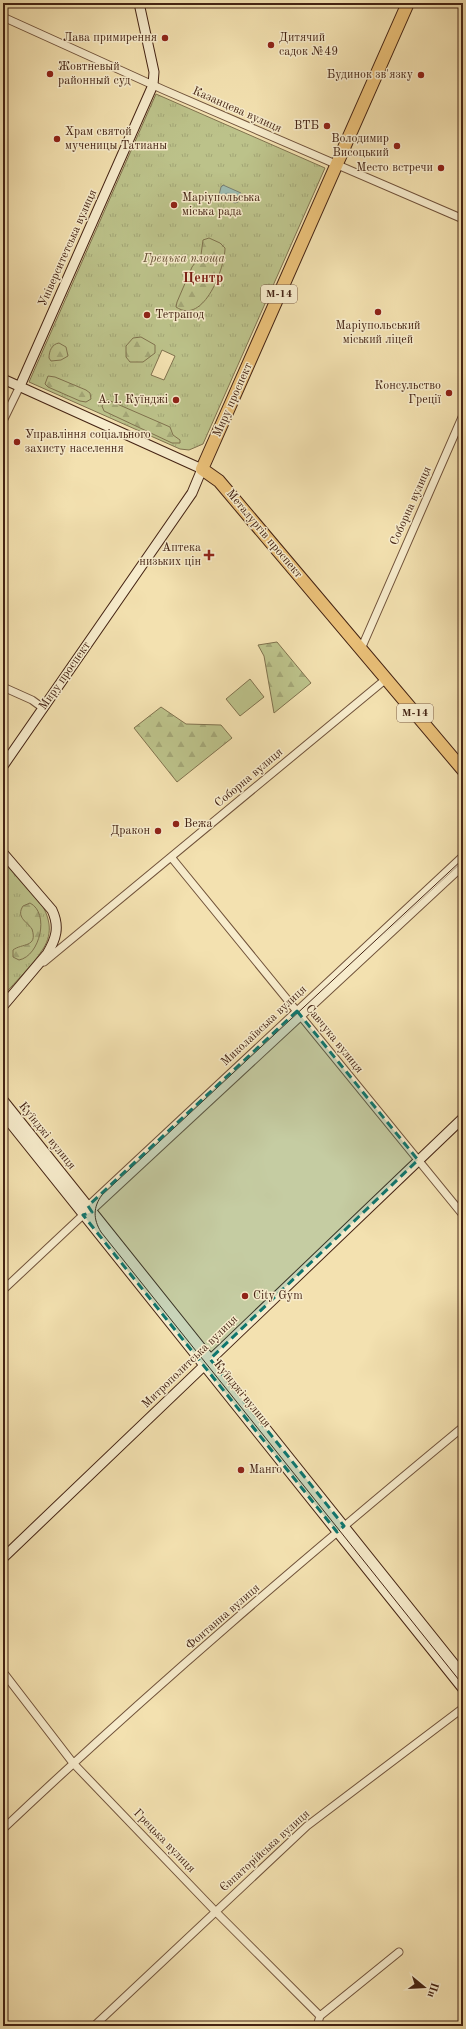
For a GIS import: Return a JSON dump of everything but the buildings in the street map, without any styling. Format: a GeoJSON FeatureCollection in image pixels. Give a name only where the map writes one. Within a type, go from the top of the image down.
{"type":"FeatureCollection","features":[{"type":"Feature","properties":{"kind":"highway","name":"Миру проспект"},"geometry":{"type":"LineString","coordinates":[[202,469],[408,3]]}},
{"type":"Feature","properties":{"kind":"highway","name":"Металургів проспект"},"geometry":{"type":"LineString","coordinates":[[202,469],[219,481],[463,770]]}},
{"type":"Feature","properties":{"kind":"main road"},"geometry":{"type":"LineString","coordinates":[[139,3],[154,72],[153,85]]}},
{"type":"Feature","properties":{"kind":"main road","name":"Університетська вулиця"},"geometry":{"type":"LineString","coordinates":[[20,386],[153,85]]}},
{"type":"Feature","properties":{"kind":"main road","name":"Металургів проспект"},"geometry":{"type":"LineString","coordinates":[[3,378],[202,469]]}},
{"type":"Feature","properties":{"kind":"main road","name":"Миру проспект"},"geometry":{"type":"LineString","coordinates":[[3,766],[192,493],[202,469]]}},
{"type":"Feature","properties":{"kind":"main road"},"geometry":{"type":"LineString","coordinates":[[3,853],[41,896],[55,917],[57,931],[56,938],[47,954],[3,1006]]}},
{"type":"Feature","properties":{"kind":"main road","name":"Куїнджі вулиця"},"geometry":{"type":"LineString","coordinates":[[3,1100],[88,1211],[340,1529],[463,1689]]}},
{"type":"Feature","properties":{"kind":"main road","name":"Куїнджі вулиця"},"geometry":{"type":"LineString","coordinates":[[3,1114],[88,1211]]}},
{"type":"Feature","properties":{"kind":"main road","name":"Митрополитська вулиця"},"geometry":{"type":"LineString","coordinates":[[3,1558],[463,1118]]}},
{"type":"Feature","properties":{"kind":"main road","name":"Куїнджі вулиця"},"geometry":{"type":"LineString","coordinates":[[340,1529],[463,1675]]}},
{"type":"Feature","properties":{"kind":"street","name":"Казанцева вулиця"},"geometry":{"type":"LineString","coordinates":[[3,17],[153,85],[463,219]]}},
{"type":"Feature","properties":{"kind":"street","name":"Університетська вулиця"},"geometry":{"type":"LineString","coordinates":[[3,421],[20,386]]}},
{"type":"Feature","properties":{"kind":"street","name":"Соборна вулиця"},"geometry":{"type":"LineString","coordinates":[[361,649],[463,415]]}},
{"type":"Feature","properties":{"kind":"street","name":"Соборна вулиця"},"geometry":{"type":"LineString","coordinates":[[33,971],[386,679]]}},
{"type":"Feature","properties":{"kind":"street"},"geometry":{"type":"LineString","coordinates":[[3,687],[32,700],[43,708]]}},
{"type":"Feature","properties":{"kind":"street","name":"Миколаївська вулиця"},"geometry":{"type":"LineString","coordinates":[[3,1290],[299,1014],[463,856]]}},
{"type":"Feature","properties":{"kind":"street","name":"Савчука вулиця"},"geometry":{"type":"LineString","coordinates":[[171,857],[463,1215]]}},
{"type":"Feature","properties":{"kind":"street","name":"Миколаївська вулиця"},"geometry":{"type":"LineString","coordinates":[[299,1014],[463,866]]}},
{"type":"Feature","properties":{"kind":"street","name":"Фонтанна вулиця"},"geometry":{"type":"LineString","coordinates":[[3,1829],[73,1762],[340,1529],[463,1427]]}},
{"type":"Feature","properties":{"kind":"street","name":"Грецька вулиця"},"geometry":{"type":"LineString","coordinates":[[3,1672],[73,1762],[216,1912],[320,2016]]}},
{"type":"Feature","properties":{"kind":"street","name":"Євпаторійська вулиця"},"geometry":{"type":"LineString","coordinates":[[94,2026],[307,1826],[463,1708]]}},
{"type":"Feature","properties":{"kind":"street"},"geometry":{"type":"LineString","coordinates":[[317,2026],[320,2016],[399,1952]]}},
{"type":"Feature","properties":{"kind":"highlighted area"},"geometry":{"type":"Polygon","coordinates":[[[297,1011],[418,1160],[210,1359],[344,1526],[337,1532],[83,1215],[92,1212],[88,1206],[297,1011]]]}},
{"type":"Feature","properties":{"kind":"green space","name":"Грецька площа"},"geometry":{"type":"Polygon","coordinates":[[[156,94],[325,168],[203,444],[189,450],[180,449],[29,382],[156,94]],[[162,350],[151,375],[164,380],[175,356],[162,350]]]}},
{"type":"Feature","properties":{"kind":"green space"},"geometry":{"type":"Polygon","coordinates":[[[209,238],[220,243],[225,248],[221,268],[211,292],[204,302],[195,308],[186,311],[176,307],[177,302],[192,267],[201,255],[203,240],[209,238]]]}},
{"type":"Feature","properties":{"kind":"green space"},"geometry":{"type":"Polygon","coordinates":[[[141,337],[155,345],[155,353],[143,362],[130,362],[126,357],[126,346],[133,338],[141,337]]]}},
{"type":"Feature","properties":{"kind":"green space"},"geometry":{"type":"Polygon","coordinates":[[[59,343],[66,347],[68,356],[61,360],[51,361],[49,358],[50,350],[54,345],[59,343]]]}},
{"type":"Feature","properties":{"kind":"green space"},"geometry":{"type":"Polygon","coordinates":[[[48,376],[55,377],[86,390],[90,393],[91,399],[86,402],[80,401],[48,387],[45,384],[48,376]]]}},
{"type":"Feature","properties":{"kind":"green space"},"geometry":{"type":"Polygon","coordinates":[[[108,400],[170,427],[173,435],[180,440],[180,443],[172,443],[104,411],[102,406],[105,401],[108,400]]]}},
{"type":"Feature","properties":{"kind":"green space"},"geometry":{"type":"Polygon","coordinates":[[[277,642],[311,683],[274,713],[264,656],[258,645],[277,642]]]}},
{"type":"Feature","properties":{"kind":"green space"},"geometry":{"type":"Polygon","coordinates":[[[250,679],[264,697],[240,716],[226,699],[250,679]]]}},
{"type":"Feature","properties":{"kind":"green space"},"geometry":{"type":"Polygon","coordinates":[[[161,707],[186,724],[221,725],[232,738],[177,782],[134,728],[161,707]]]}},
{"type":"Feature","properties":{"kind":"green space"},"geometry":{"type":"Polygon","coordinates":[[[3,860],[31,889],[39,900],[46,912],[49,924],[48,936],[43,949],[3,996],[3,860]]]}},
{"type":"Feature","properties":{"kind":"green space"},"geometry":{"type":"Polygon","coordinates":[[[30,903],[36,908],[40,916],[40,934],[32,951],[26,957],[19,960],[13,957],[13,950],[28,944],[33,939],[32,929],[21,916],[23,906],[30,903]]]}},
{"type":"Feature","properties":{"kind":"water"},"geometry":{"type":"Polygon","coordinates":[[[223,185],[241,193],[238,202],[235,203],[219,195],[223,185]]]}},
{"type":"Feature","properties":{"kind":"tram line"},"geometry":{"type":"LineString","coordinates":[[463,859],[102,1195],[97,1204],[95,1213],[95,1218],[101,1232],[463,1685]]}},
{"type":"Feature","properties":{"kind":"place","name":"Лава примирення"},"geometry":{"type":"Point","coordinates":[165,38]}},
{"type":"Feature","properties":{"kind":"place","name":"Дитячий садок №49"},"geometry":{"type":"Point","coordinates":[271,45]}},
{"type":"Feature","properties":{"kind":"place","name":"Жовтневый районный суд"},"geometry":{"type":"Point","coordinates":[50,74]}},
{"type":"Feature","properties":{"kind":"place","name":"Будинок зв'язку"},"geometry":{"type":"Point","coordinates":[421,75]}},
{"type":"Feature","properties":{"kind":"place","name":"ВТБ"},"geometry":{"type":"Point","coordinates":[327,126]}},
{"type":"Feature","properties":{"kind":"place","name":"Храм святой мученицы Татианы"},"geometry":{"type":"Point","coordinates":[57,139]}},
{"type":"Feature","properties":{"kind":"place","name":"Володимир Висоцький"},"geometry":{"type":"Point","coordinates":[397,146]}},
{"type":"Feature","properties":{"kind":"place","name":"Место встречи"},"geometry":{"type":"Point","coordinates":[441,168]}},
{"type":"Feature","properties":{"kind":"place","name":"Маріупольська міська рада"},"geometry":{"type":"Point","coordinates":[174,205]}},
{"type":"Feature","properties":{"kind":"place","name":"Маріупольський міський ліцей"},"geometry":{"type":"Point","coordinates":[378,312]}},
{"type":"Feature","properties":{"kind":"place","name":"Тетрапод"},"geometry":{"type":"Point","coordinates":[147,315]}},
{"type":"Feature","properties":{"kind":"place","name":"Консульство Греції"},"geometry":{"type":"Point","coordinates":[449,393]}},
{"type":"Feature","properties":{"kind":"place","name":"А. І. Куїнджі"},"geometry":{"type":"Point","coordinates":[176,400]}},
{"type":"Feature","properties":{"kind":"place","name":"Управління соціального захисту населення"},"geometry":{"type":"Point","coordinates":[17,442]}},
{"type":"Feature","properties":{"kind":"place","name":"Аптека низьких цін"},"geometry":{"type":"Point","coordinates":[209,555]}},
{"type":"Feature","properties":{"kind":"place","name":"Вежа"},"geometry":{"type":"Point","coordinates":[176,824]}},
{"type":"Feature","properties":{"kind":"place","name":"Дракон"},"geometry":{"type":"Point","coordinates":[158,831]}},
{"type":"Feature","properties":{"kind":"place","name":"City Gym"},"geometry":{"type":"Point","coordinates":[245,1296]}},
{"type":"Feature","properties":{"kind":"place","name":"Манго"},"geometry":{"type":"Point","coordinates":[241,1470]}},
{"type":"Feature","properties":{"kind":"district","name":"Центр"},"geometry":{"type":"Point","coordinates":[203,278]}}]}
